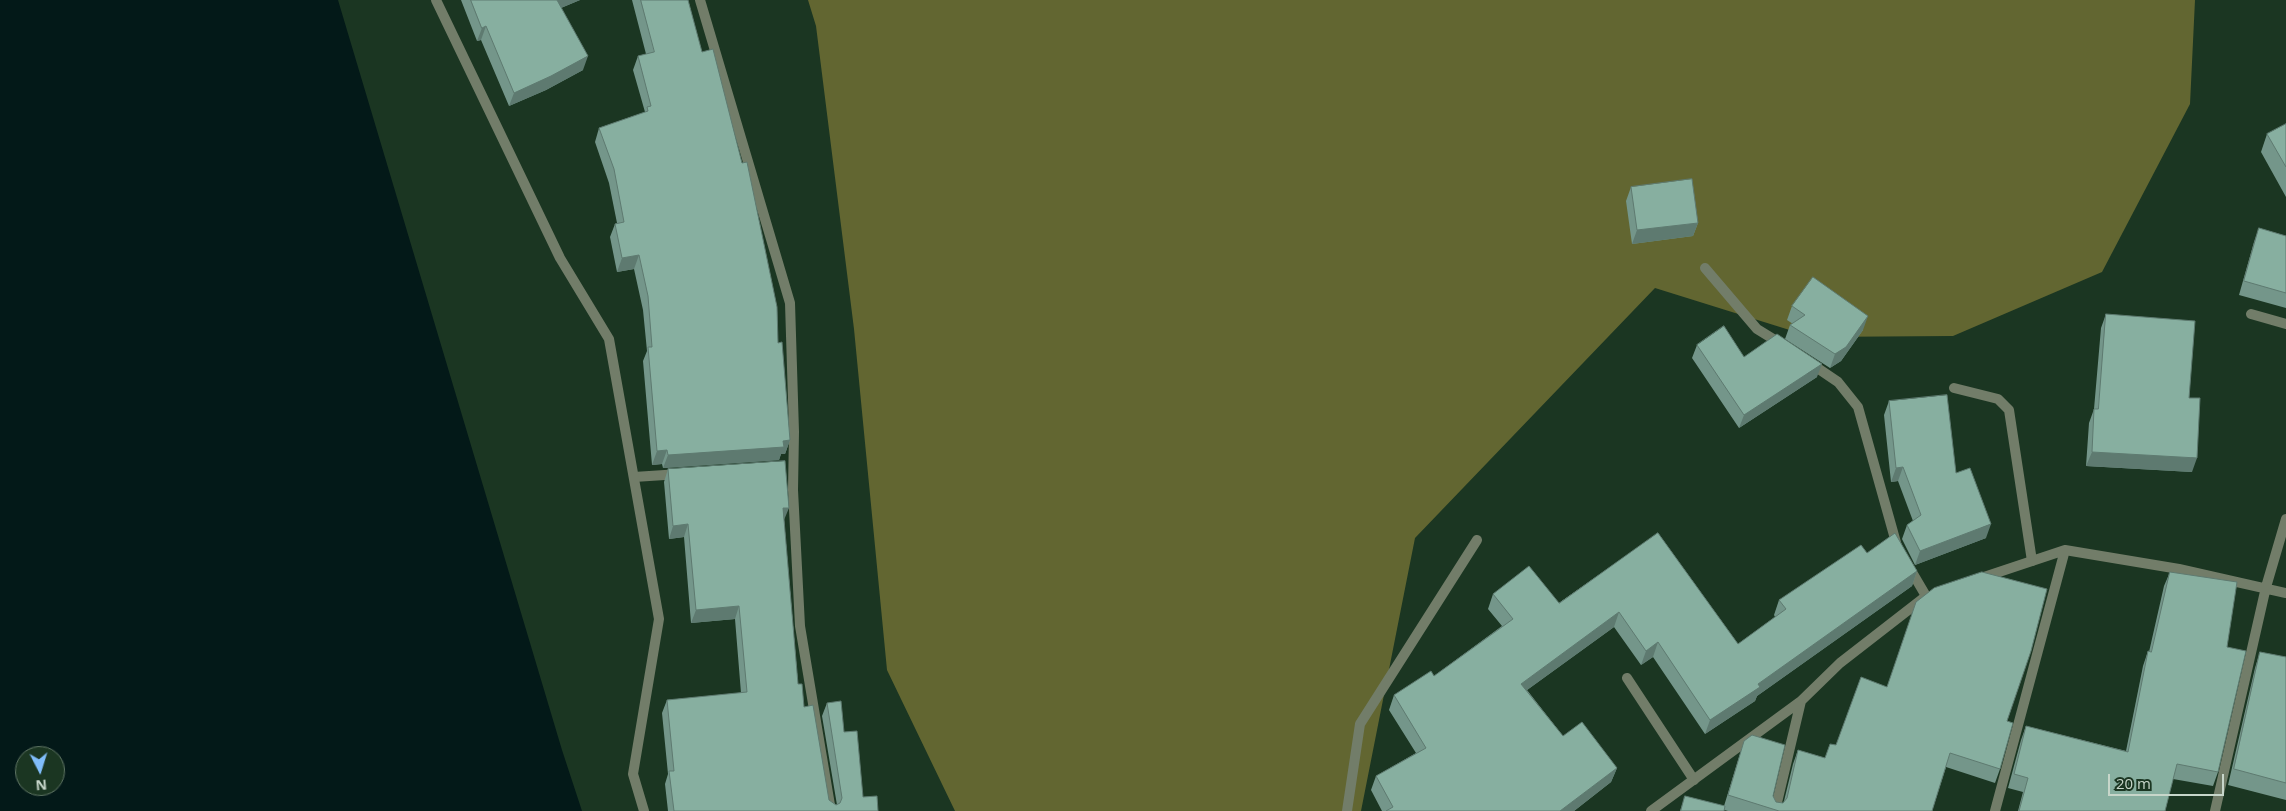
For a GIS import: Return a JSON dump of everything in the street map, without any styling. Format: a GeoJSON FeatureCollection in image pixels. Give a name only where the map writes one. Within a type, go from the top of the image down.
{"type":"FeatureCollection","features":[{"type":"Feature","properties":{"kind":"street"},"geometry":{"type":"LineString","coordinates":[[436,0],[560,258],[609,339],[659,619],[633,774],[644,811]]}},
{"type":"Feature","properties":{"kind":"street"},"geometry":{"type":"LineString","coordinates":[[700,0],[790,303],[794,432],[788,466],[800,626],[831,811]]}},
{"type":"Feature","properties":{"kind":"street"},"geometry":{"type":"LineString","coordinates":[[1651,811],[1801,701],[1840,663],[1930,595],[1897,548],[1858,407],[1838,382],[1758,329],[1705,268]]}},
{"type":"Feature","properties":{"kind":"street"},"geometry":{"type":"LineString","coordinates":[[2250,314],[2286,324]]}},
{"type":"Feature","properties":{"kind":"street"},"geometry":{"type":"LineString","coordinates":[[1954,388],[1998,399],[2009,410],[2032,560]]}},
{"type":"Feature","properties":{"kind":"street"},"geometry":{"type":"LineString","coordinates":[[634,477],[690,473]]}},
{"type":"Feature","properties":{"kind":"street"},"geometry":{"type":"LineString","coordinates":[[2215,811],[2266,587],[2286,519]]}},
{"type":"Feature","properties":{"kind":"street"},"geometry":{"type":"LineString","coordinates":[[1347,811],[1360,724],[1477,540]]}},
{"type":"Feature","properties":{"kind":"street"},"geometry":{"type":"LineString","coordinates":[[1995,811],[2065,550]]}},
{"type":"Feature","properties":{"kind":"street"},"geometry":{"type":"LineString","coordinates":[[1970,581],[2065,550],[2179,569],[2286,593]]}},
{"type":"Feature","properties":{"kind":"street"},"geometry":{"type":"LineString","coordinates":[[1627,678],[1694,780]]}},
{"type":"Feature","properties":{"kind":"street"},"geometry":{"type":"LineString","coordinates":[[1775,811],[1801,701]]}},
{"type":"Feature","properties":{"kind":"green space"},"geometry":{"type":"Polygon","coordinates":[[[808,0],[2195,0],[2190,104],[2102,272],[1953,336],[1812,337],[1655,288],[1415,538],[1361,811],[955,811],[887,670],[854,329],[816,26],[808,0]]]}},
{"type":"Feature","properties":{"kind":"water"},"geometry":{"type":"Polygon","coordinates":[[[0,0],[338,0],[562,750],[582,811],[0,811],[0,0]]]}},
{"type":"Feature","properties":{"kind":"building"},"geometry":{"type":"Polygon","coordinates":[[[471,0],[557,0],[588,56],[514,93],[486,26],[482,28],[471,0]]]}},
{"type":"Feature","properties":{"kind":"building"},"geometry":{"type":"Polygon","coordinates":[[[641,0],[688,0],[702,52],[713,49],[742,163],[747,162],[777,307],[778,343],[782,342],[790,440],[783,441],[784,447],[668,455],[667,450],[657,451],[648,347],[652,347],[648,296],[639,255],[622,258],[615,224],[624,222],[614,169],[599,128],[648,111],[647,107],[651,106],[638,56],[654,52],[641,0]]]}},
{"type":"Feature","properties":{"kind":"building"},"geometry":{"type":"Polygon","coordinates":[[[2286,124],[2286,167],[2267,134],[2286,124]]]}},
{"type":"Feature","properties":{"kind":"building"},"geometry":{"type":"Polygon","coordinates":[[[1692,179],[1698,223],[1637,230],[1631,187],[1692,179]]]}},
{"type":"Feature","properties":{"kind":"building"},"geometry":{"type":"Polygon","coordinates":[[[2259,228],[2286,236],[2286,293],[2244,281],[2259,228]]]}},
{"type":"Feature","properties":{"kind":"building"},"geometry":{"type":"Polygon","coordinates":[[[1813,277],[1868,316],[1846,347],[1835,354],[1790,325],[1805,315],[1792,306],[1813,277]]]}},
{"type":"Feature","properties":{"kind":"building"},"geometry":{"type":"Polygon","coordinates":[[[2106,314],[2195,321],[2189,398],[2200,398],[2197,458],[2092,452],[2094,409],[2098,409],[2106,314]]]}},
{"type":"Feature","properties":{"kind":"building"},"geometry":{"type":"Polygon","coordinates":[[[1724,326],[1744,357],[1777,334],[1822,364],[1744,415],[1697,345],[1724,326]]]}},
{"type":"Feature","properties":{"kind":"building"},"geometry":{"type":"Polygon","coordinates":[[[1947,395],[1956,473],[1970,468],[1991,524],[1920,551],[1907,525],[1921,515],[1903,467],[1896,468],[1889,401],[1947,395]]]}},
{"type":"Feature","properties":{"kind":"building"},"geometry":{"type":"Polygon","coordinates":[[[785,461],[789,508],[783,508],[798,684],[802,684],[804,707],[813,705],[829,800],[836,805],[840,803],[842,798],[827,703],[841,701],[844,732],[857,731],[863,797],[877,796],[878,811],[674,811],[669,771],[674,771],[667,700],[747,692],[739,606],[696,610],[688,524],[673,526],[668,469],[785,461]]]}},
{"type":"Feature","properties":{"kind":"building"},"geometry":{"type":"Polygon","coordinates":[[[1658,533],[1738,644],[1786,609],[1779,600],[1861,545],[1867,553],[1895,533],[1917,571],[1758,684],[1760,687],[1710,720],[1658,642],[1646,651],[1619,612],[1521,684],[1563,736],[1582,722],[1617,768],[1560,811],[1386,811],[1393,807],[1376,776],[1426,748],[1394,695],[1431,671],[1434,676],[1513,619],[1493,594],[1529,566],[1559,603],[1658,533]]]}},
{"type":"Feature","properties":{"kind":"building"},"geometry":{"type":"Polygon","coordinates":[[[1982,572],[2047,589],[2031,651],[2007,721],[2013,723],[2000,769],[1950,753],[1932,811],[1779,811],[1728,795],[1744,741],[1752,735],[1785,745],[1773,796],[1776,802],[1783,803],[1787,798],[1798,750],[1825,758],[1830,744],[1836,745],[1861,677],[1887,687],[1916,602],[1934,588],[1982,572]]]}},
{"type":"Feature","properties":{"kind":"building"},"geometry":{"type":"Polygon","coordinates":[[[2170,572],[2237,582],[2227,647],[2246,651],[2218,772],[2177,764],[2165,811],[2019,811],[2028,778],[2014,774],[2026,726],[2128,752],[2148,651],[2151,652],[2170,572]]]}},
{"type":"Feature","properties":{"kind":"building"},"geometry":{"type":"Polygon","coordinates":[[[2260,652],[2286,657],[2286,783],[2234,769],[2260,652]]]}},
{"type":"Feature","properties":{"kind":"building"},"geometry":{"type":"Polygon","coordinates":[[[1685,796],[1725,806],[1724,811],[1681,811],[1685,796]]]}}]}
